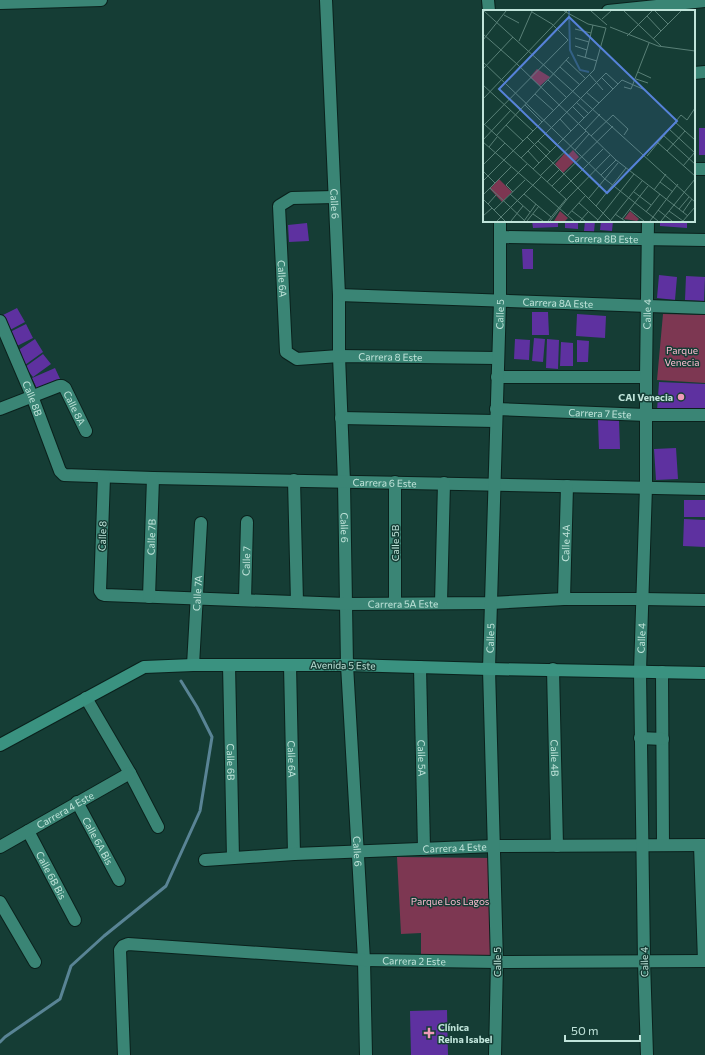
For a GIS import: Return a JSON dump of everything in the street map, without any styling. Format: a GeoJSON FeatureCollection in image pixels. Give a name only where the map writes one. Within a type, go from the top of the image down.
{"type":"FeatureCollection","features":[{"type":"Feature","properties":{"kind":"main road","name":"Avenida 5 Este"},"geometry":{"type":"LineString","coordinates":[[0,745],[144,667],[194,664],[347,664],[489,669],[705,673]]}},
{"type":"Feature","properties":{"kind":"street"},"geometry":{"type":"LineString","coordinates":[[0,3],[15,1],[101,0]]}},
{"type":"Feature","properties":{"kind":"street","name":"Calle 6"},"geometry":{"type":"LineString","coordinates":[[326,0],[339,295],[339,356],[344,482],[347,664],[359,851],[364,960],[366,1055]]}},
{"type":"Feature","properties":{"kind":"street"},"geometry":{"type":"LineString","coordinates":[[488,0],[489,10]]}},
{"type":"Feature","properties":{"kind":"street"},"geometry":{"type":"LineString","coordinates":[[614,10],[640,6],[705,1]]}},
{"type":"Feature","properties":{"kind":"street"},"geometry":{"type":"LineString","coordinates":[[695,73],[705,72]]}},
{"type":"Feature","properties":{"kind":"street","name":"Calle 6A"},"geometry":{"type":"LineString","coordinates":[[286,352],[279,206],[292,198],[334,197]]}},
{"type":"Feature","properties":{"kind":"street","name":"Calle 5"},"geometry":{"type":"LineString","coordinates":[[495,1055],[497,962],[489,669],[497,358],[500,300],[500,222]]}},
{"type":"Feature","properties":{"kind":"street","name":"Calle 4"},"geometry":{"type":"LineString","coordinates":[[647,1055],[644,961],[640,671],[646,487],[648,222]]}},
{"type":"Feature","properties":{"kind":"street","name":"Carrera 8B Este"},"geometry":{"type":"LineString","coordinates":[[500,237],[705,240]]}},
{"type":"Feature","properties":{"kind":"street","name":"Carrera 8A Este"},"geometry":{"type":"LineString","coordinates":[[339,295],[705,308]]}},
{"type":"Feature","properties":{"kind":"street","name":"Calle 8B"},"geometry":{"type":"LineString","coordinates":[[0,321],[32,396],[60,471],[64,475]]}},
{"type":"Feature","properties":{"kind":"street","name":"Carrera 8 Este"},"geometry":{"type":"LineString","coordinates":[[286,352],[297,359],[339,356],[497,358]]}},
{"type":"Feature","properties":{"kind":"street"},"geometry":{"type":"LineString","coordinates":[[497,377],[646,377]]}},
{"type":"Feature","properties":{"kind":"street","name":"Calle 8A"},"geometry":{"type":"LineString","coordinates":[[32,396],[62,386],[65,388],[86,431]]}},
{"type":"Feature","properties":{"kind":"street"},"geometry":{"type":"LineString","coordinates":[[0,408],[32,396]]}},
{"type":"Feature","properties":{"kind":"street","name":"Carrera 7 Este"},"geometry":{"type":"LineString","coordinates":[[341,418],[496,415],[705,415]]}},
{"type":"Feature","properties":{"kind":"street","name":"Carrera 6 Este"},"geometry":{"type":"LineString","coordinates":[[64,475],[705,489]]}},
{"type":"Feature","properties":{"kind":"street","name":"Calle 8"},"geometry":{"type":"LineString","coordinates":[[102,594],[100,591],[104,477]]}},
{"type":"Feature","properties":{"kind":"street","name":"Calle 7B"},"geometry":{"type":"LineString","coordinates":[[149,596],[152,478]]}},
{"type":"Feature","properties":{"kind":"street"},"geometry":{"type":"LineString","coordinates":[[294,480],[297,602]]}},
{"type":"Feature","properties":{"kind":"street","name":"Calle 5B"},"geometry":{"type":"LineString","coordinates":[[394,482],[395,603]]}},
{"type":"Feature","properties":{"kind":"street"},"geometry":{"type":"LineString","coordinates":[[441,604],[444,483]]}},
{"type":"Feature","properties":{"kind":"street","name":"Calle 4A"},"geometry":{"type":"LineString","coordinates":[[564,599],[567,486]]}},
{"type":"Feature","properties":{"kind":"street","name":"Calle 7"},"geometry":{"type":"LineString","coordinates":[[245,600],[247,522]]}},
{"type":"Feature","properties":{"kind":"street","name":"Calle 7A"},"geometry":{"type":"LineString","coordinates":[[194,664],[196,599],[201,523]]}},
{"type":"Feature","properties":{"kind":"street","name":"Carrera 5A Este"},"geometry":{"type":"LineString","coordinates":[[102,594],[346,604],[491,603],[564,599],[705,600]]}},
{"type":"Feature","properties":{"kind":"street","name":"Calle 6B"},"geometry":{"type":"LineString","coordinates":[[229,665],[233,858]]}},
{"type":"Feature","properties":{"kind":"street","name":"Calle 6A"},"geometry":{"type":"LineString","coordinates":[[290,665],[294,854]]}},
{"type":"Feature","properties":{"kind":"street","name":"Calle 5A"},"geometry":{"type":"LineString","coordinates":[[420,667],[424,849]]}},
{"type":"Feature","properties":{"kind":"street","name":"Calle 4B"},"geometry":{"type":"LineString","coordinates":[[553,670],[557,846]]}},
{"type":"Feature","properties":{"kind":"street"},"geometry":{"type":"LineString","coordinates":[[662,672],[663,845]]}},
{"type":"Feature","properties":{"kind":"street"},"geometry":{"type":"LineString","coordinates":[[86,698],[130,773],[158,827]]}},
{"type":"Feature","properties":{"kind":"street"},"geometry":{"type":"LineString","coordinates":[[640,738],[663,739]]}},
{"type":"Feature","properties":{"kind":"street","name":"Carrera 4 Este"},"geometry":{"type":"LineString","coordinates":[[0,847],[130,773]]}},
{"type":"Feature","properties":{"kind":"street"},"geometry":{"type":"LineString","coordinates":[[642,780],[663,780]]}},
{"type":"Feature","properties":{"kind":"street","name":"Calle 6A Bis"},"geometry":{"type":"LineString","coordinates":[[77,802],[119,880]]}},
{"type":"Feature","properties":{"kind":"street","name":"Calle 6B Bis"},"geometry":{"type":"LineString","coordinates":[[28,831],[76,920]]}},
{"type":"Feature","properties":{"kind":"street"},"geometry":{"type":"LineString","coordinates":[[703,845],[704,961]]}},
{"type":"Feature","properties":{"kind":"street","name":"Carrera 4 Este"},"geometry":{"type":"LineString","coordinates":[[204,860],[294,854],[495,846],[703,845]]}},
{"type":"Feature","properties":{"kind":"street"},"geometry":{"type":"LineString","coordinates":[[0,902],[35,962]]}},
{"type":"Feature","properties":{"kind":"street","name":"Carrera 2 Este"},"geometry":{"type":"LineString","coordinates":[[124,1055],[120,950],[123,946],[128,944],[364,960],[497,962],[704,961]]}},
{"type":"Feature","properties":{"kind":"green space","name":"Parque Venecia"},"geometry":{"type":"Polygon","coordinates":[[[663,314],[705,315],[705,383],[657,380],[663,314]]]}},
{"type":"Feature","properties":{"kind":"green space","name":"Parque Los Lagos"},"geometry":{"type":"Polygon","coordinates":[[[397,857],[493,858],[495,959],[421,958],[421,933],[401,934],[397,857]]]}},
{"type":"Feature","properties":{"kind":"building"},"geometry":{"type":"Polygon","coordinates":[[[699,128],[705,128],[705,155],[699,155],[699,128]]]}},
{"type":"Feature","properties":{"kind":"building"},"geometry":{"type":"Polygon","coordinates":[[[532,222],[558,222],[558,227],[533,228],[532,222]]]}},
{"type":"Feature","properties":{"kind":"building"},"geometry":{"type":"Polygon","coordinates":[[[565,222],[578,222],[578,229],[565,228],[565,222]]]}},
{"type":"Feature","properties":{"kind":"building"},"geometry":{"type":"Polygon","coordinates":[[[585,222],[595,222],[594,232],[584,231],[585,222]]]}},
{"type":"Feature","properties":{"kind":"building"},"geometry":{"type":"Polygon","coordinates":[[[601,222],[613,222],[612,231],[600,230],[601,222]]]}},
{"type":"Feature","properties":{"kind":"building"},"geometry":{"type":"Polygon","coordinates":[[[660,222],[687,222],[687,228],[660,226],[660,222]]]}},
{"type":"Feature","properties":{"kind":"building"},"geometry":{"type":"Polygon","coordinates":[[[307,223],[309,241],[289,242],[288,225],[307,223]]]}},
{"type":"Feature","properties":{"kind":"building"},"geometry":{"type":"Polygon","coordinates":[[[522,249],[533,249],[533,269],[523,269],[522,249]]]}},
{"type":"Feature","properties":{"kind":"building"},"geometry":{"type":"Polygon","coordinates":[[[659,275],[677,277],[675,300],[657,298],[659,275]]]}},
{"type":"Feature","properties":{"kind":"building"},"geometry":{"type":"Polygon","coordinates":[[[686,276],[705,277],[704,301],[685,300],[686,276]]]}},
{"type":"Feature","properties":{"kind":"building"},"geometry":{"type":"Polygon","coordinates":[[[17,308],[25,322],[10,330],[3,315],[17,308]]]}},
{"type":"Feature","properties":{"kind":"building"},"geometry":{"type":"Polygon","coordinates":[[[532,312],[548,312],[549,335],[532,335],[532,312]]]}},
{"type":"Feature","properties":{"kind":"building"},"geometry":{"type":"Polygon","coordinates":[[[577,314],[606,316],[605,338],[576,336],[577,314]]]}},
{"type":"Feature","properties":{"kind":"building"},"geometry":{"type":"Polygon","coordinates":[[[26,324],[33,338],[17,346],[10,332],[26,324]]]}},
{"type":"Feature","properties":{"kind":"building"},"geometry":{"type":"Polygon","coordinates":[[[534,338],[545,339],[543,362],[532,361],[534,338]]]}},
{"type":"Feature","properties":{"kind":"building"},"geometry":{"type":"Polygon","coordinates":[[[35,339],[43,352],[25,365],[17,351],[35,339]]]}},
{"type":"Feature","properties":{"kind":"building"},"geometry":{"type":"Polygon","coordinates":[[[515,339],[530,340],[529,360],[514,359],[515,339]]]}},
{"type":"Feature","properties":{"kind":"building"},"geometry":{"type":"Polygon","coordinates":[[[547,339],[559,340],[558,369],[546,368],[547,339]]]}},
{"type":"Feature","properties":{"kind":"building"},"geometry":{"type":"Polygon","coordinates":[[[577,340],[589,341],[588,362],[577,362],[577,340]]]}},
{"type":"Feature","properties":{"kind":"building"},"geometry":{"type":"Polygon","coordinates":[[[561,342],[573,343],[573,366],[560,366],[561,342]]]}},
{"type":"Feature","properties":{"kind":"building"},"geometry":{"type":"Polygon","coordinates":[[[43,354],[51,364],[33,377],[25,367],[43,354]]]}},
{"type":"Feature","properties":{"kind":"building"},"geometry":{"type":"Polygon","coordinates":[[[55,368],[61,381],[38,391],[32,378],[55,368]]]}},
{"type":"Feature","properties":{"kind":"building","name":"CAI Venecia"},"geometry":{"type":"Polygon","coordinates":[[[659,382],[705,384],[705,410],[657,411],[659,382]]]}},
{"type":"Feature","properties":{"kind":"building"},"geometry":{"type":"Polygon","coordinates":[[[598,420],[619,420],[620,449],[599,449],[598,420]]]}},
{"type":"Feature","properties":{"kind":"building"},"geometry":{"type":"Polygon","coordinates":[[[676,448],[678,479],[656,480],[654,449],[676,448]]]}},
{"type":"Feature","properties":{"kind":"building"},"geometry":{"type":"Polygon","coordinates":[[[684,500],[705,500],[705,517],[684,517],[684,500]]]}},
{"type":"Feature","properties":{"kind":"building"},"geometry":{"type":"Polygon","coordinates":[[[684,519],[705,520],[705,547],[683,546],[684,519]]]}},
{"type":"Feature","properties":{"kind":"building","name":"Clínica Reina Isabel"},"geometry":{"type":"Polygon","coordinates":[[[447,1010],[448,1055],[411,1055],[410,1011],[447,1010]]]}},
{"type":"Feature","properties":{"kind":"waterway"},"geometry":{"type":"LineString","coordinates":[[0,1042],[60,999],[71,966],[104,936],[166,886],[200,811],[212,737],[197,707],[181,681]]}},
{"type":"Feature","properties":{"kind":"place","name":"CAI Venecia"},"geometry":{"type":"Point","coordinates":[681,397]}},
{"type":"Feature","properties":{"kind":"place","name":"Clínica Reina Isabel"},"geometry":{"type":"Point","coordinates":[429,1033]}}]}
